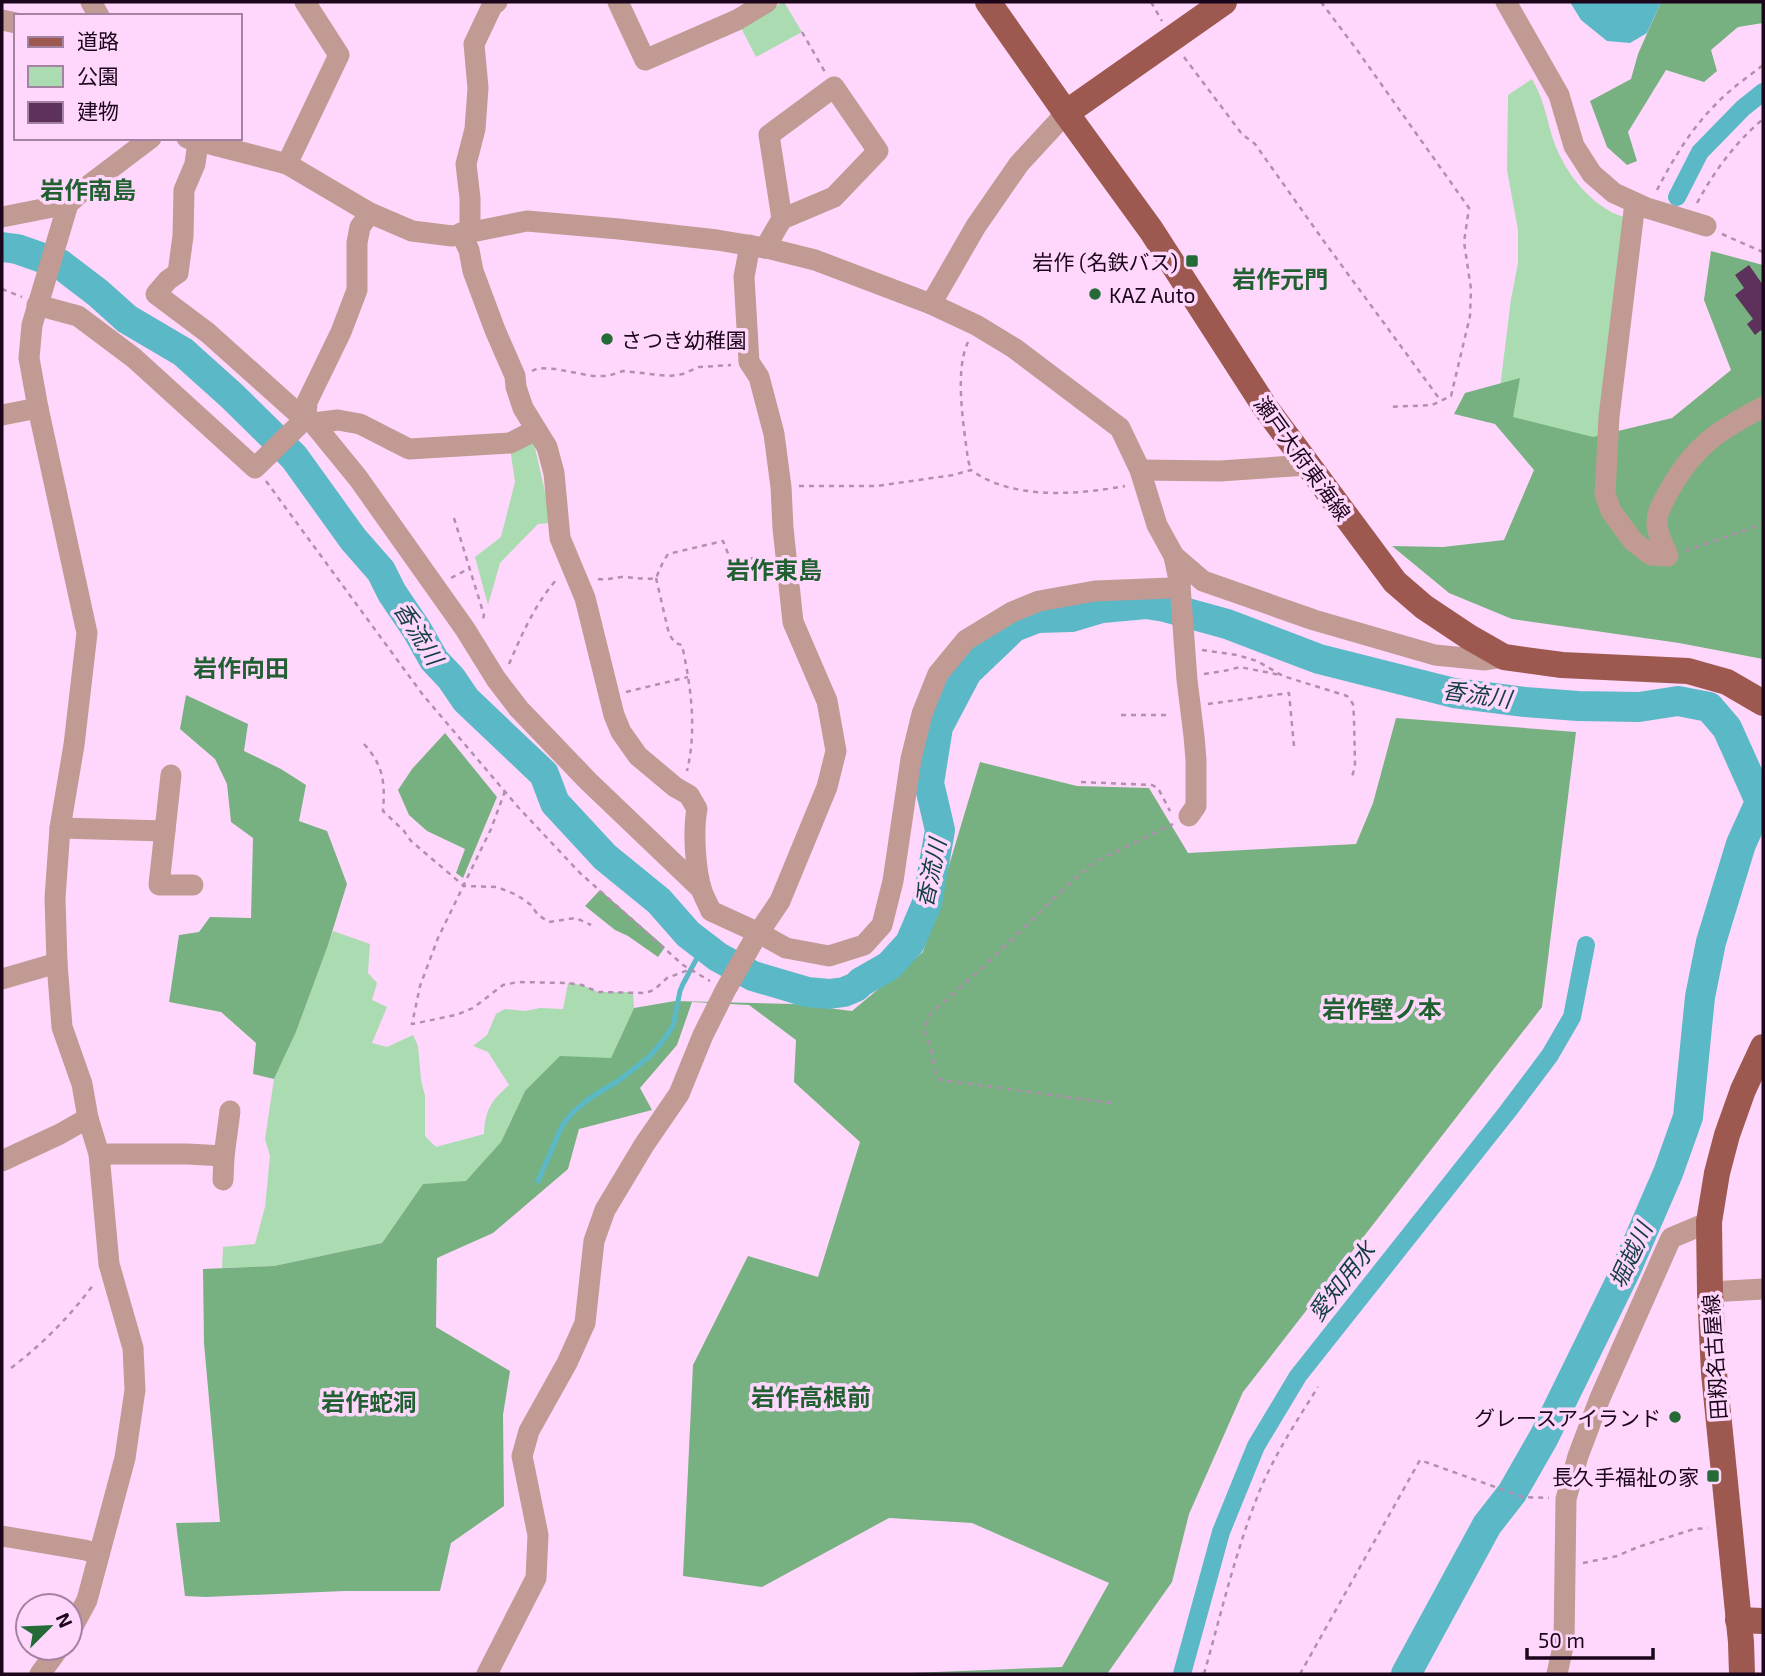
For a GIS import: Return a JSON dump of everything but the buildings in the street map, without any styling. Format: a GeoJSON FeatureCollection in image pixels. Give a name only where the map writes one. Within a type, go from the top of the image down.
{"type":"FeatureCollection","features":[{"type":"Feature","properties":{"kind":"main road","name":"瀬戸大府東海線"},"geometry":{"type":"LineString","coordinates":[[988,2],[1151,230],[1265,407],[1395,582],[1424,607],[1504,657],[1562,665],[1688,671],[1727,682],[1763,703]]}},
{"type":"Feature","properties":{"kind":"main road"},"geometry":{"type":"LineString","coordinates":[[1066,113],[1224,2]]}},
{"type":"Feature","properties":{"kind":"main road","name":"田籾名古屋線"},"geometry":{"type":"LineString","coordinates":[[1742,1674],[1752,1632],[1728,1527],[1714,1373],[1709,1222],[1727,1135],[1743,1090],[1763,1047]]}},
{"type":"Feature","properties":{"kind":"street"},"geometry":{"type":"LineString","coordinates":[[287,164],[339,55],[305,2]]}},
{"type":"Feature","properties":{"kind":"street"},"geometry":{"type":"LineString","coordinates":[[496,2],[474,44],[478,88],[475,128],[467,164],[470,198],[465,232],[473,271],[515,376],[523,408],[547,447],[554,473],[560,538],[585,598],[609,696],[621,732],[638,756],[689,795],[697,808],[694,822],[695,849],[701,889],[711,911],[786,948],[829,956],[864,945],[882,925],[893,881],[911,758],[922,714],[938,674],[966,640],[1013,611],[1039,601],[1095,591],[1180,587]]}},
{"type":"Feature","properties":{"kind":"street"},"geometry":{"type":"LineString","coordinates":[[618,2],[645,60],[733,11],[767,2]]}},
{"type":"Feature","properties":{"kind":"street"},"geometry":{"type":"LineString","coordinates":[[1506,2],[1559,95],[1574,146],[1592,174],[1614,193],[1698,224]]}},
{"type":"Feature","properties":{"kind":"street"},"geometry":{"type":"LineString","coordinates":[[487,1674],[536,1578],[538,1535],[522,1456],[529,1431],[568,1363],[585,1323],[594,1241],[605,1210],[678,1094],[726,990],[780,901],[827,787],[836,751],[827,701],[793,622],[774,434],[759,377],[750,362],[744,277],[757,247],[782,219],[834,197],[878,151],[834,87],[769,135],[782,219]]}},
{"type":"Feature","properties":{"kind":"street"},"geometry":{"type":"LineString","coordinates":[[931,303],[976,226],[1019,164],[1066,113]]}},
{"type":"Feature","properties":{"kind":"street"},"geometry":{"type":"LineString","coordinates":[[2,217],[68,204],[147,140]]}},
{"type":"Feature","properties":{"kind":"street"},"geometry":{"type":"LineString","coordinates":[[701,889],[588,781],[519,709],[358,478],[309,421],[208,332],[156,294],[168,279],[178,273],[183,236],[184,190],[195,163],[193,140],[287,164],[370,214],[412,230],[452,236],[527,221],[619,229],[757,247],[815,260],[931,303],[976,325],[1014,348],[1121,428],[1142,477],[1157,525],[1174,556],[1180,587],[1195,748],[1196,806],[1183,819]]}},
{"type":"Feature","properties":{"kind":"street"},"geometry":{"type":"LineString","coordinates":[[68,204],[37,305],[29,358],[87,632],[74,745],[60,828],[55,898],[57,963],[62,1027],[82,1084],[88,1118],[99,1154],[109,1264],[134,1348],[135,1390],[125,1458],[84,1606]]}},
{"type":"Feature","properties":{"kind":"street"},"geometry":{"type":"LineString","coordinates":[[1641,205],[1609,417],[1605,494],[1611,511],[1633,541],[1651,555],[1668,556],[1657,528],[1657,516],[1677,477],[1709,439],[1733,422],[1763,407]]}},
{"type":"Feature","properties":{"kind":"street"},"geometry":{"type":"LineString","coordinates":[[309,421],[307,402],[341,332],[357,290],[357,243],[360,227],[370,214]]}},
{"type":"Feature","properties":{"kind":"street"},"geometry":{"type":"LineString","coordinates":[[37,305],[78,316],[134,358],[255,468],[309,421],[338,420],[360,424],[409,449],[510,443],[536,430]]}},
{"type":"Feature","properties":{"kind":"street"},"geometry":{"type":"LineString","coordinates":[[2,415],[38,408]]}},
{"type":"Feature","properties":{"kind":"street"},"geometry":{"type":"LineString","coordinates":[[1142,477],[1308,466]]}},
{"type":"Feature","properties":{"kind":"street"},"geometry":{"type":"LineString","coordinates":[[1174,556],[1203,581],[1314,620],[1436,655],[1485,660],[1504,657]]}},
{"type":"Feature","properties":{"kind":"street"},"geometry":{"type":"LineString","coordinates":[[171,775],[159,885],[193,885]]}},
{"type":"Feature","properties":{"kind":"street"},"geometry":{"type":"LineString","coordinates":[[60,828],[165,831]]}},
{"type":"Feature","properties":{"kind":"street"},"geometry":{"type":"LineString","coordinates":[[2,979],[57,963]]}},
{"type":"Feature","properties":{"kind":"street"},"geometry":{"type":"LineString","coordinates":[[223,1180],[230,1111]]}},
{"type":"Feature","properties":{"kind":"street"},"geometry":{"type":"LineString","coordinates":[[2,1161],[88,1118]]}},
{"type":"Feature","properties":{"kind":"street"},"geometry":{"type":"LineString","coordinates":[[99,1154],[225,1156]]}},
{"type":"Feature","properties":{"kind":"street"},"geometry":{"type":"LineString","coordinates":[[1557,1674],[1564,1642],[1566,1499],[1578,1456],[1600,1398],[1671,1238],[1709,1222]]}},
{"type":"Feature","properties":{"kind":"street"},"geometry":{"type":"LineString","coordinates":[[1710,1292],[1763,1289]]}},
{"type":"Feature","properties":{"kind":"street"},"geometry":{"type":"LineString","coordinates":[[2,1536],[99,1554]]}},
{"type":"Feature","properties":{"kind":"path"},"geometry":{"type":"LineString","coordinates":[[1321,2],[1469,208],[1464,242],[1471,289],[1470,316],[1451,396],[1432,405],[1389,407]]}},
{"type":"Feature","properties":{"kind":"path"},"geometry":{"type":"LineString","coordinates":[[802,32],[834,87]]}},
{"type":"Feature","properties":{"kind":"path"},"geometry":{"type":"LineString","coordinates":[[1171,37],[1242,134],[1255,144],[1441,401]]}},
{"type":"Feature","properties":{"kind":"path"},"geometry":{"type":"LineString","coordinates":[[1641,205],[1696,126],[1718,102],[1763,65]]}},
{"type":"Feature","properties":{"kind":"path"},"geometry":{"type":"LineString","coordinates":[[1763,119],[1724,158],[1695,207],[1698,224],[1763,252]]}},
{"type":"Feature","properties":{"kind":"path"},"geometry":{"type":"LineString","coordinates":[[976,325],[965,348],[961,379],[971,470],[998,485],[1046,493],[1106,490],[1142,477]]}},
{"type":"Feature","properties":{"kind":"path"},"geometry":{"type":"LineString","coordinates":[[515,376],[538,368],[593,376],[608,376],[623,371],[669,376],[699,367],[750,362]]}},
{"type":"Feature","properties":{"kind":"path"},"geometry":{"type":"LineString","coordinates":[[255,468],[292,514],[423,695],[505,791],[580,873],[683,965],[726,990]]}},
{"type":"Feature","properties":{"kind":"path"},"geometry":{"type":"LineString","coordinates":[[781,487],[877,486],[971,470]]}},
{"type":"Feature","properties":{"kind":"path"},"geometry":{"type":"LineString","coordinates":[[454,518],[484,615],[475,646]]}},
{"type":"Feature","properties":{"kind":"path"},"geometry":{"type":"LineString","coordinates":[[1668,556],[1763,524]]}},
{"type":"Feature","properties":{"kind":"path"},"geometry":{"type":"LineString","coordinates":[[682,791],[691,756],[692,708],[689,676],[682,645],[675,643],[669,634],[656,578],[668,554],[723,541],[729,556],[735,561],[785,554]]}},
{"type":"Feature","properties":{"kind":"path"},"geometry":{"type":"LineString","coordinates":[[502,688],[508,665],[526,625],[546,592],[572,567],[592,579],[656,578]]}},
{"type":"Feature","properties":{"kind":"path"},"geometry":{"type":"LineString","coordinates":[[1185,648],[1237,655],[1257,661],[1283,676]]}},
{"type":"Feature","properties":{"kind":"path"},"geometry":{"type":"LineString","coordinates":[[1187,673],[1204,674],[1240,667],[1283,676],[1347,696],[1353,704],[1355,766],[1352,777]]}},
{"type":"Feature","properties":{"kind":"path"},"geometry":{"type":"LineString","coordinates":[[609,696],[689,676]]}},
{"type":"Feature","properties":{"kind":"path"},"geometry":{"type":"LineString","coordinates":[[1121,715],[1191,710],[1289,693],[1294,746]]}},
{"type":"Feature","properties":{"kind":"path"},"geometry":{"type":"LineString","coordinates":[[364,744],[372,753],[383,775],[383,811],[444,871],[464,886],[497,887],[517,895],[549,922],[576,919],[591,925]]}},
{"type":"Feature","properties":{"kind":"path"},"geometry":{"type":"LineString","coordinates":[[1081,782],[1152,785],[1183,819],[1095,862],[1074,879],[980,970],[930,1013],[924,1030],[933,1056],[935,1073],[941,1080],[1111,1103]]}},
{"type":"Feature","properties":{"kind":"path"},"geometry":{"type":"LineString","coordinates":[[505,791],[491,829],[438,938],[420,986],[412,1024],[456,1015],[473,1008],[503,985],[518,982],[582,985],[598,992],[645,993],[654,990],[667,978],[691,969]]}},
{"type":"Feature","properties":{"kind":"path"},"geometry":{"type":"LineString","coordinates":[[11,1368],[38,1347],[75,1310],[109,1264]]}},
{"type":"Feature","properties":{"kind":"path"},"geometry":{"type":"LineString","coordinates":[[1204,1674],[1239,1549],[1259,1493],[1286,1438],[1318,1387]]}},
{"type":"Feature","properties":{"kind":"path"},"geometry":{"type":"LineString","coordinates":[[1300,1674],[1420,1460],[1523,1497],[1566,1499]]}},
{"type":"Feature","properties":{"kind":"path"},"geometry":{"type":"LineString","coordinates":[[1565,1567],[1617,1556],[1694,1529],[1728,1527]]}},
{"type":"Feature","properties":{"kind":"green space"},"geometry":{"type":"Polygon","coordinates":[[[784,2],[802,32],[756,57],[739,24],[784,2]]]}},
{"type":"Feature","properties":{"kind":"green space"},"geometry":{"type":"Polygon","coordinates":[[[1532,79],[1542,100],[1556,147],[1573,178],[1598,203],[1633,220],[1607,453],[1497,412],[1518,263],[1518,230],[1507,170],[1508,95],[1532,79]]]}},
{"type":"Feature","properties":{"kind":"green space"},"geometry":{"type":"Polygon","coordinates":[[[533,439],[552,523],[538,524],[500,563],[488,605],[475,557],[501,537],[515,482],[510,448],[533,439]]]}},
{"type":"Feature","properties":{"kind":"green space"},"geometry":{"type":"Polygon","coordinates":[[[333,931],[370,944],[368,973],[377,983],[372,1000],[387,1007],[372,1043],[387,1047],[413,1035],[418,1046],[425,1096],[425,1136],[436,1147],[484,1134],[490,1106],[509,1085],[488,1052],[473,1046],[487,1035],[496,1014],[505,1009],[563,1009],[568,983],[582,985],[598,992],[633,992],[634,1008],[611,1058],[525,1091],[501,1142],[466,1182],[423,1184],[382,1243],[274,1266],[222,1268],[223,1247],[255,1244],[265,1207],[270,1156],[265,1139],[274,1079],[296,1032],[333,931]]]}},
{"type":"Feature","properties":{"kind":"shaded area"},"geometry":{"type":"Polygon","coordinates":[[[1570,2],[1661,2],[1647,33],[1630,43],[1607,41],[1581,20],[1570,2]]]}},
{"type":"Feature","properties":{"kind":"shaded area"},"geometry":{"type":"Polygon","coordinates":[[[1661,2],[1763,2],[1763,23],[1738,27],[1711,50],[1717,71],[1704,82],[1666,70],[1628,132],[1637,161],[1627,165],[1607,147],[1590,101],[1631,79],[1638,54],[1661,2]]]}},
{"type":"Feature","properties":{"kind":"shaded area"},"geometry":{"type":"Polygon","coordinates":[[[1711,251],[1763,265],[1763,659],[1679,643],[1512,619],[1449,593],[1392,546],[1443,547],[1504,540],[1534,470],[1495,424],[1454,414],[1465,393],[1520,378],[1513,417],[1593,437],[1672,418],[1731,370],[1704,300],[1711,251]]]}},
{"type":"Feature","properties":{"kind":"shaded area"},"geometry":{"type":"Polygon","coordinates":[[[186,695],[248,724],[244,751],[306,785],[299,821],[327,831],[347,884],[296,1032],[274,1079],[253,1074],[256,1043],[221,1012],[169,1002],[179,935],[199,932],[210,917],[251,918],[253,838],[231,822],[227,784],[215,759],[180,729],[186,695]]]}},
{"type":"Feature","properties":{"kind":"shaded area"},"geometry":{"type":"Polygon","coordinates":[[[1396,718],[1576,732],[1542,1007],[1243,1392],[1189,1514],[1172,1582],[1107,1674],[884,1674],[1062,1667],[1109,1583],[972,1523],[889,1518],[762,1587],[683,1576],[693,1365],[748,1256],[818,1277],[860,1142],[794,1082],[796,1040],[749,1005],[692,1002],[677,1045],[640,1088],[652,1110],[579,1129],[568,1169],[493,1233],[437,1258],[436,1327],[510,1371],[503,1415],[504,1506],[451,1543],[440,1591],[185,1596],[176,1523],[220,1522],[204,1343],[203,1269],[274,1266],[382,1243],[423,1184],[466,1181],[501,1142],[525,1091],[560,1056],[611,1058],[634,1008],[675,1001],[794,1004],[852,1011],[923,952],[980,762],[1077,786],[1149,788],[1188,853],[1356,844],[1373,803],[1396,718]]]}},
{"type":"Feature","properties":{"kind":"shaded area"},"geometry":{"type":"Polygon","coordinates":[[[445,733],[497,797],[463,878],[456,873],[465,849],[427,831],[409,815],[398,790],[412,769],[445,733]]]}},
{"type":"Feature","properties":{"kind":"shaded area"},"geometry":{"type":"Polygon","coordinates":[[[600,890],[665,947],[658,957],[615,930],[585,906],[600,890]]]}},
{"type":"Feature","properties":{"kind":"waterway","name":"愛知用水"},"geometry":{"type":"LineString","coordinates":[[1677,197],[1700,152],[1743,108],[1763,92]]}},
{"type":"Feature","properties":{"kind":"waterway","name":"香流川"},"geometry":{"type":"LineString","coordinates":[[2,247],[17,249],[60,264],[127,319],[183,352],[232,396],[294,457],[353,539],[381,571],[434,660],[466,700],[544,774],[555,803],[605,857],[659,901],[688,934],[718,957],[753,976],[807,992],[844,992],[889,966],[910,943],[927,903],[940,830],[929,783],[938,727],[967,672],[1014,627],[1037,618],[1072,617],[1102,608],[1146,604],[1227,624],[1319,659],[1454,693],[1578,706],[1639,707],[1678,701],[1709,707],[1727,728],[1763,808]]}},
{"type":"Feature","properties":{"kind":"waterway","name":"堀越川"},"geometry":{"type":"LineString","coordinates":[[1406,1674],[1487,1525],[1512,1493],[1544,1437],[1625,1272],[1668,1173],[1688,1117],[1700,997],[1711,942],[1741,844],[1760,802]]}},
{"type":"Feature","properties":{"kind":"waterway","name":"愛知用水"},"geometry":{"type":"LineString","coordinates":[[1182,1674],[1221,1532],[1256,1446],[1298,1376],[1550,1055],[1572,1017],[1586,945]]}},
{"type":"Feature","properties":{"kind":"waterway"},"geometry":{"type":"LineString","coordinates":[[538,1181],[562,1126],[572,1113],[649,1057],[662,1042],[673,1026],[683,984],[705,948]]}},
{"type":"Feature","properties":{"kind":"place","name":"岩作 (名鉄バス)"},"geometry":{"type":"Point","coordinates":[1192,261]}},
{"type":"Feature","properties":{"kind":"place","name":"KAZ Auto"},"geometry":{"type":"Point","coordinates":[1095,294]}},
{"type":"Feature","properties":{"kind":"place","name":"さつき幼稚園"},"geometry":{"type":"Point","coordinates":[607,339]}},
{"type":"Feature","properties":{"kind":"place","name":"グレースアイランド"},"geometry":{"type":"Point","coordinates":[1675,1417]}},
{"type":"Feature","properties":{"kind":"place","name":"長久手福祉の家"},"geometry":{"type":"Point","coordinates":[1713,1476]}},
{"type":"Feature","properties":{"kind":"district","name":"岩作南島"},"geometry":{"type":"Point","coordinates":[88,189]}},
{"type":"Feature","properties":{"kind":"district","name":"岩作元門"},"geometry":{"type":"Point","coordinates":[1280,278]}},
{"type":"Feature","properties":{"kind":"district","name":"岩作東島"},"geometry":{"type":"Point","coordinates":[774,569]}},
{"type":"Feature","properties":{"kind":"district","name":"岩作向田"},"geometry":{"type":"Point","coordinates":[241,667]}},
{"type":"Feature","properties":{"kind":"district","name":"岩作壁ノ本"},"geometry":{"type":"Point","coordinates":[1382,1008]}},
{"type":"Feature","properties":{"kind":"district","name":"岩作高根前"},"geometry":{"type":"Point","coordinates":[811,1396]}},
{"type":"Feature","properties":{"kind":"district","name":"岩作蛇洞"},"geometry":{"type":"Point","coordinates":[369,1401]}}]}
